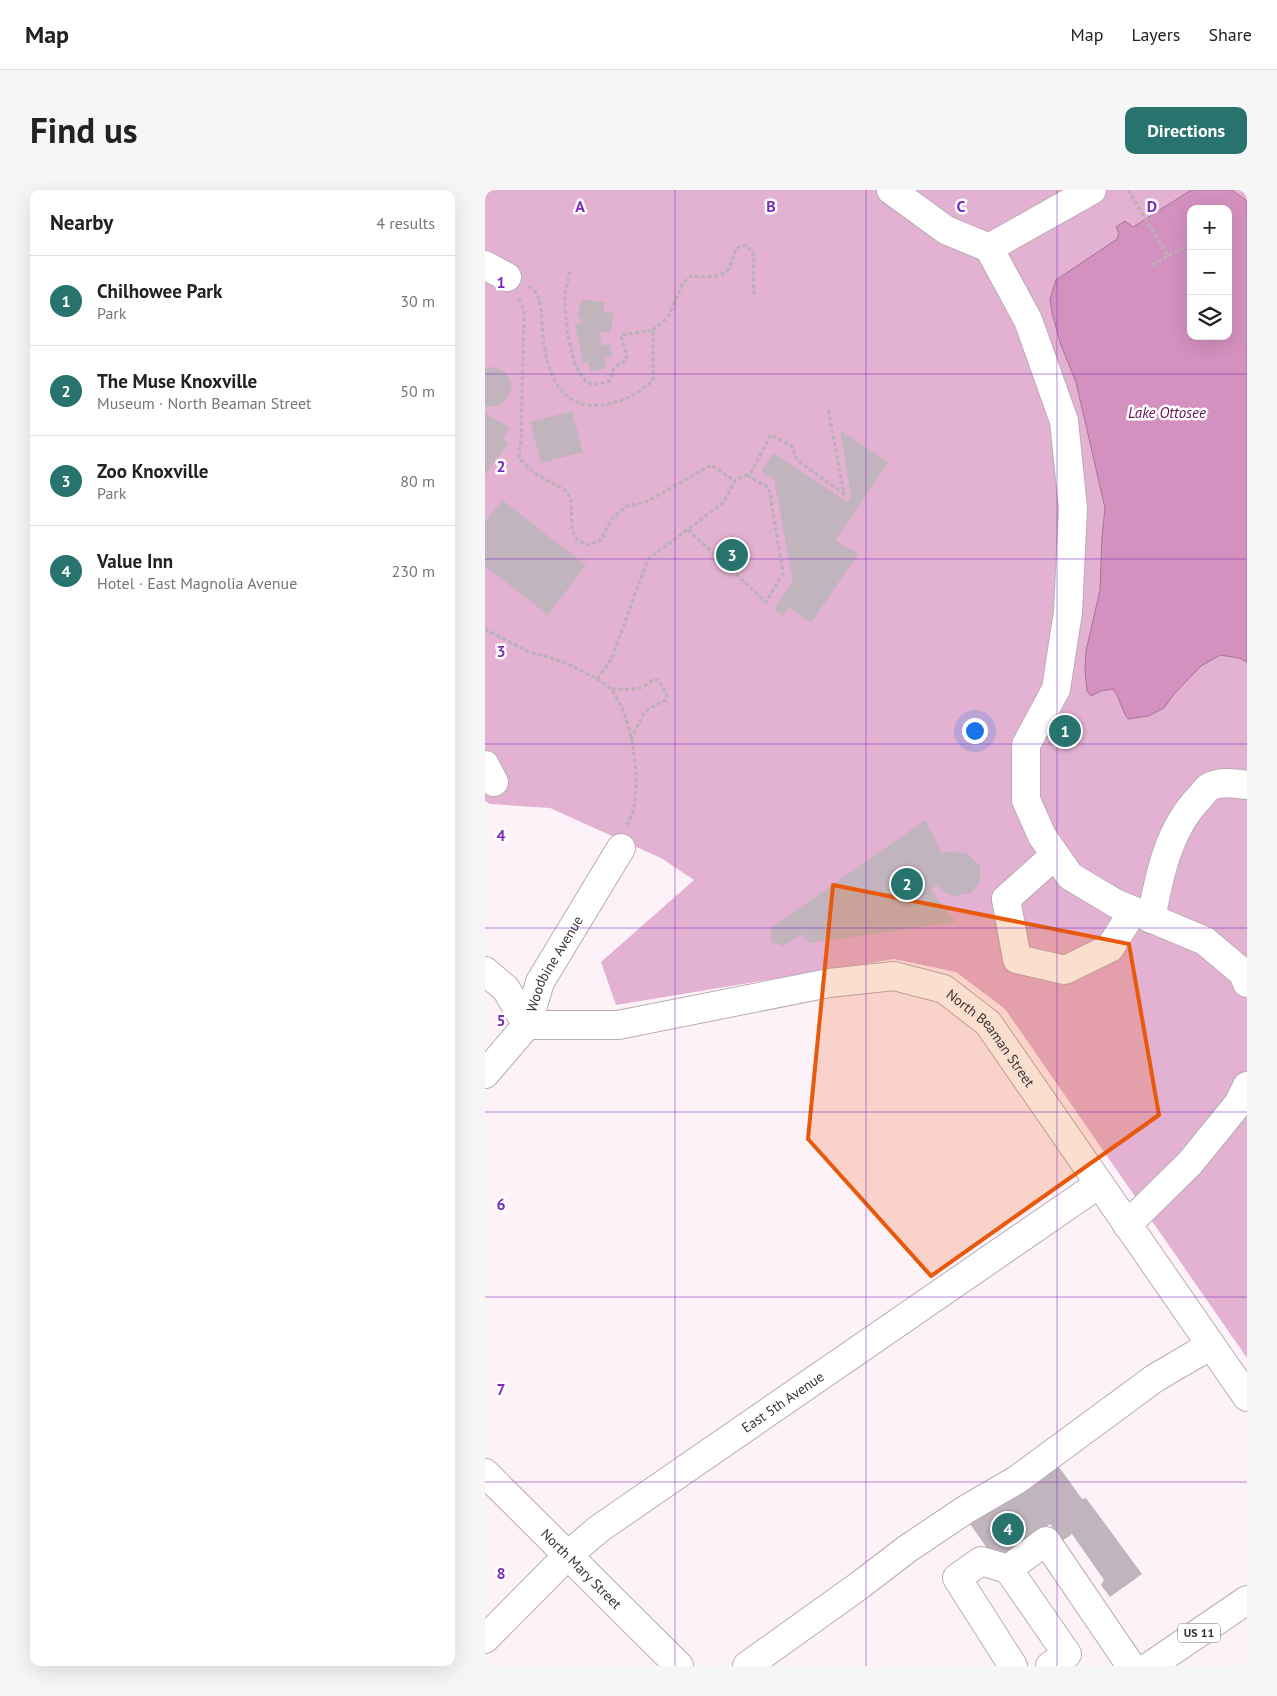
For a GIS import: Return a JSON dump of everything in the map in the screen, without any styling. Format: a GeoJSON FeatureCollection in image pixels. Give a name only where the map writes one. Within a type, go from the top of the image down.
{"type":"FeatureCollection","features":[{"type":"Feature","properties":{"kind":"street"},"geometry":{"type":"LineString","coordinates":[[891,190],[946,230],[989,248],[1028,320],[1064,421],[1073,508],[1068,612],[1056,689],[1026,744],[1026,800],[1042,836],[1069,876],[1115,903],[1205,941],[1243,973],[1247,983]]}},
{"type":"Feature","properties":{"kind":"street"},"geometry":{"type":"LineString","coordinates":[[989,248],[1092,190]]}},
{"type":"Feature","properties":{"kind":"street"},"geometry":{"type":"LineString","coordinates":[[1055,855],[1006,899],[1017,959],[1065,970],[1110,948],[1142,915],[1181,822],[1194,803],[1209,787],[1229,783],[1247,785]]}},
{"type":"Feature","properties":{"kind":"street","name":"Woodbine Avenue"},"geometry":{"type":"LineString","coordinates":[[485,1074],[527,1025],[540,982],[624,837]]}},
{"type":"Feature","properties":{"kind":"street"},"geometry":{"type":"LineString","coordinates":[[485,970],[506,989],[527,1025]]}},
{"type":"Feature","properties":{"kind":"street","name":"North Beaman Street"},"geometry":{"type":"LineString","coordinates":[[527,1025],[618,1025],[829,983],[894,976],[944,989],[988,1023],[1247,1397]]}},
{"type":"Feature","properties":{"kind":"street"},"geometry":{"type":"LineString","coordinates":[[1127,1225],[1190,1163],[1238,1104],[1247,1086]]}},
{"type":"Feature","properties":{"kind":"street","name":"East 5th Avenue"},"geometry":{"type":"LineString","coordinates":[[485,1639],[568,1555],[600,1528],[1099,1184]]}},
{"type":"Feature","properties":{"kind":"street"},"geometry":{"type":"LineString","coordinates":[[747,1666],[907,1549],[965,1510],[1018,1479],[1155,1378],[1210,1344]]}},
{"type":"Feature","properties":{"kind":"street","name":"North Mary Street"},"geometry":{"type":"LineString","coordinates":[[485,1473],[679,1666]]}},
{"type":"Feature","properties":{"kind":"street"},"geometry":{"type":"LineString","coordinates":[[1008,1569],[1047,1541],[1131,1666]]}},
{"type":"Feature","properties":{"kind":"street"},"geometry":{"type":"LineString","coordinates":[[1013,1666],[957,1578],[981,1561],[1008,1569],[1067,1654],[1050,1666]]}},
{"type":"Feature","properties":{"kind":"street","name":"US 11"},"geometry":{"type":"LineString","coordinates":[[1151,1666],[1247,1600]]}},
{"type":"Feature","properties":{"kind":"path"},"geometry":{"type":"LineString","coordinates":[[1129,190],[1168,256]]}},
{"type":"Feature","properties":{"kind":"path"},"geometry":{"type":"LineString","coordinates":[[570,271],[565,294],[567,332],[579,373],[589,383],[601,384],[611,380],[614,368],[627,359],[621,335],[653,330],[668,318],[683,283],[691,276],[703,278],[718,275],[728,270],[736,248],[746,245],[754,255],[753,282],[755,298]]}},
{"type":"Feature","properties":{"kind":"path"},"geometry":{"type":"LineString","coordinates":[[1152,265],[1183,248]]}},
{"type":"Feature","properties":{"kind":"path"},"geometry":{"type":"LineString","coordinates":[[496,271],[527,284],[537,294],[549,369],[564,395],[582,404],[603,406],[629,397],[653,381],[653,330]]}},
{"type":"Feature","properties":{"kind":"path"},"geometry":{"type":"LineString","coordinates":[[496,271],[524,311],[519,458],[534,474],[565,490],[571,499],[573,530],[577,540],[589,545],[601,540],[613,518],[627,506],[646,502],[711,465],[735,481]]}},
{"type":"Feature","properties":{"kind":"path"},"geometry":{"type":"LineString","coordinates":[[597,679],[611,660],[648,559],[723,503],[735,481],[751,472],[771,435],[792,446],[797,460],[844,494],[828,408]]}},
{"type":"Feature","properties":{"kind":"path"},"geometry":{"type":"LineString","coordinates":[[688,530],[766,602],[783,573],[769,488],[747,475]]}},
{"type":"Feature","properties":{"kind":"path"},"geometry":{"type":"LineString","coordinates":[[485,629],[527,651],[564,662],[597,679],[611,689],[621,707],[631,739],[636,772],[634,808],[624,837]]}},
{"type":"Feature","properties":{"kind":"path"},"geometry":{"type":"LineString","coordinates":[[611,689],[638,689],[649,684],[653,679],[658,680],[667,693],[666,700],[645,712],[631,739]]}},
{"type":"Feature","properties":{"kind":"highlighted area"},"geometry":{"type":"Polygon","coordinates":[[[833,885],[1129,944],[1159,1115],[931,1276],[808,1139],[833,885]]]}},
{"type":"Feature","properties":{"kind":"shaded area"},"geometry":{"type":"Polygon","coordinates":[[[485,190],[1247,190],[1247,1358],[1005,1009],[956,972],[894,959],[616,1005],[601,962],[694,880],[661,858],[550,808],[490,804],[485,801],[485,190]]]}},
{"type":"Feature","properties":{"kind":"water","name":"Lake Ottosee"},"geometry":{"type":"Polygon","coordinates":[[[1191,190],[1232,190],[1247,201],[1247,662],[1239,658],[1220,655],[1201,666],[1174,694],[1164,708],[1148,716],[1128,719],[1113,689],[1101,691],[1091,696],[1087,691],[1086,651],[1100,590],[1105,508],[1076,382],[1061,345],[1050,299],[1056,280],[1117,239],[1119,233],[1116,227],[1125,221],[1133,227],[1191,190]]]}},
{"type":"Feature","properties":{"kind":"building"},"geometry":{"type":"Polygon","coordinates":[[[582,300],[605,302],[604,312],[614,313],[610,333],[601,332],[599,335],[602,346],[610,344],[613,356],[604,358],[606,368],[591,372],[588,362],[583,363],[575,325],[582,322],[582,319],[578,318],[582,300]]]}},
{"type":"Feature","properties":{"kind":"building"},"geometry":{"type":"Polygon","coordinates":[[[493,367],[505,372],[512,389],[501,405],[488,407],[485,406],[485,368],[493,367]]]}},
{"type":"Feature","properties":{"kind":"building"},"geometry":{"type":"Polygon","coordinates":[[[572,411],[583,452],[541,463],[530,422],[572,411]]]}},
{"type":"Feature","properties":{"kind":"building"},"geometry":{"type":"Polygon","coordinates":[[[485,413],[510,428],[503,439],[509,443],[485,475],[485,413]]]}},
{"type":"Feature","properties":{"kind":"building"},"geometry":{"type":"Polygon","coordinates":[[[840,430],[888,462],[836,540],[858,554],[811,623],[789,607],[783,616],[774,609],[793,581],[774,480],[761,471],[773,453],[848,502],[851,496],[840,430]]]}},
{"type":"Feature","properties":{"kind":"building"},"geometry":{"type":"Polygon","coordinates":[[[502,500],[586,565],[548,615],[485,566],[485,521],[502,500]]]}},
{"type":"Feature","properties":{"kind":"building"},"geometry":{"type":"Polygon","coordinates":[[[925,820],[942,853],[954,851],[966,853],[980,866],[980,882],[971,893],[955,896],[945,893],[936,885],[931,890],[955,922],[810,943],[802,935],[783,946],[771,942],[771,928],[925,820]]]}},
{"type":"Feature","properties":{"kind":"building"},"geometry":{"type":"Polygon","coordinates":[[[1057,1464],[1082,1499],[1086,1498],[1142,1574],[1110,1597],[1101,1585],[1104,1580],[1072,1534],[1062,1541],[1050,1524],[997,1562],[970,1524],[1057,1464]]]}},
{"type":"Feature","properties":{"kind":"place","name":"Zoo Knoxville"},"geometry":{"type":"Point","coordinates":[732,555]}},
{"type":"Feature","properties":{"kind":"place","name":"Chilhowee Park"},"geometry":{"type":"Point","coordinates":[1065,731]}},
{"type":"Feature","properties":{"kind":"place","name":"The Muse Knoxville"},"geometry":{"type":"Point","coordinates":[907,884]}},
{"type":"Feature","properties":{"kind":"place","name":"Value Inn"},"geometry":{"type":"Point","coordinates":[1008,1529]}}]}
